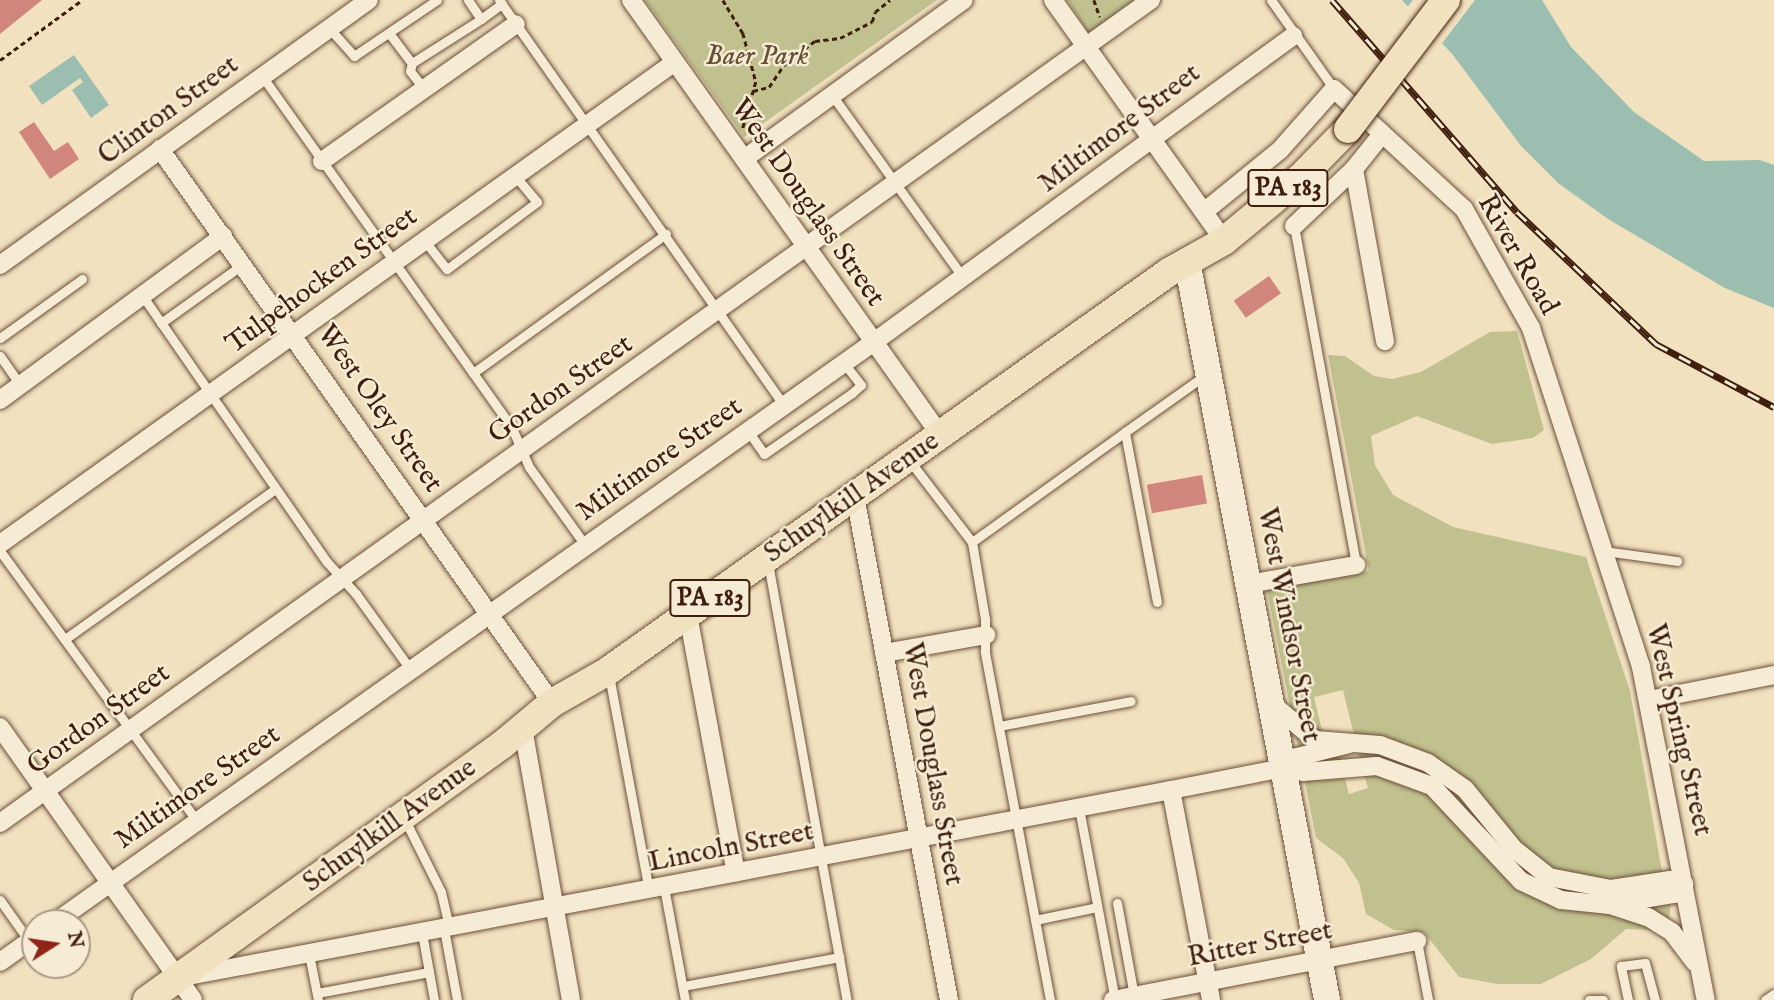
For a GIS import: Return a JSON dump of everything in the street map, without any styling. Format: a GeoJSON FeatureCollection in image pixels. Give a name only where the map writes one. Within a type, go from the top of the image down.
{"type":"FeatureCollection","features":[{"type":"Feature","properties":{"kind":"main road","name":"Schuylkill Avenue"},"geometry":{"type":"LineString","coordinates":[[148,1000],[185,989],[552,703],[608,671],[1187,261],[1214,224],[1301,177],[1348,129],[1446,0]]}},
{"type":"Feature","properties":{"kind":"main road","name":"West Windsor Street"},"geometry":{"type":"LineString","coordinates":[[1187,261],[1248,584],[1272,704],[1288,766],[1327,1000]]}},
{"type":"Feature","properties":{"kind":"street","name":"Clinton Street"},"geometry":{"type":"LineString","coordinates":[[0,265],[369,0]]}},
{"type":"Feature","properties":{"kind":"street","name":"West Douglass Street"},"geometry":{"type":"LineString","coordinates":[[631,0],[941,436]]}},
{"type":"Feature","properties":{"kind":"street"},"geometry":{"type":"LineString","coordinates":[[740,154],[832,95],[964,0]]}},
{"type":"Feature","properties":{"kind":"street"},"geometry":{"type":"LineString","coordinates":[[1053,0],[1214,224]]}},
{"type":"Feature","properties":{"kind":"street","name":"Gordon Street"},"geometry":{"type":"LineString","coordinates":[[0,824],[808,249],[1151,0]]}},
{"type":"Feature","properties":{"kind":"street"},"geometry":{"type":"LineString","coordinates":[[322,161],[516,24]]}},
{"type":"Feature","properties":{"kind":"street","name":"Miltimore Street"},"geometry":{"type":"LineString","coordinates":[[74,909],[874,342],[1293,36]]}},
{"type":"Feature","properties":{"kind":"street","name":"Tulpehocken Street"},"geometry":{"type":"LineString","coordinates":[[0,544],[675,62]]}},
{"type":"Feature","properties":{"kind":"street","name":"River Road"},"geometry":{"type":"LineString","coordinates":[[1334,89],[1451,194],[1477,230],[1531,328],[1581,476]]}},
{"type":"Feature","properties":{"kind":"street","name":"Schuylkill Avenue"},"geometry":{"type":"LineString","coordinates":[[1214,224],[1334,89]]}},
{"type":"Feature","properties":{"kind":"street"},"geometry":{"type":"LineString","coordinates":[[1294,226],[1354,169],[1382,134]]}},
{"type":"Feature","properties":{"kind":"street","name":"West Oley Street"},"geometry":{"type":"LineString","coordinates":[[160,149],[425,519],[552,703]]}},
{"type":"Feature","properties":{"kind":"street"},"geometry":{"type":"LineString","coordinates":[[1354,169],[1385,341]]}},
{"type":"Feature","properties":{"kind":"street"},"geometry":{"type":"LineString","coordinates":[[0,400],[144,298],[223,236]]}},
{"type":"Feature","properties":{"kind":"street","name":"West Spring Street"},"geometry":{"type":"LineString","coordinates":[[1581,476],[1649,700],[1702,999]]}},
{"type":"Feature","properties":{"kind":"street","name":"West Douglass Street"},"geometry":{"type":"LineString","coordinates":[[855,496],[949,1000]]}},
{"type":"Feature","properties":{"kind":"street"},"geometry":{"type":"LineString","coordinates":[[1248,584],[1356,565]]}},
{"type":"Feature","properties":{"kind":"street"},"geometry":{"type":"LineString","coordinates":[[688,615],[736,873]]}},
{"type":"Feature","properties":{"kind":"street"},"geometry":{"type":"LineString","coordinates":[[884,653],[986,635]]}},
{"type":"Feature","properties":{"kind":"street"},"geometry":{"type":"LineString","coordinates":[[1649,700],[1774,676]]}},
{"type":"Feature","properties":{"kind":"street","name":"Lincoln Street"},"geometry":{"type":"LineString","coordinates":[[1272,704],[1315,740],[1380,745],[1427,763],[1465,789],[1514,849],[1549,877],[1611,889],[1670,880],[1681,885],[1674,894],[1610,905]]}},
{"type":"Feature","properties":{"kind":"street"},"geometry":{"type":"LineString","coordinates":[[0,727],[185,989]]}},
{"type":"Feature","properties":{"kind":"street"},"geometry":{"type":"LineString","coordinates":[[523,728],[571,1000]]}},
{"type":"Feature","properties":{"kind":"street","name":"Lincoln Street"},"geometry":{"type":"LineString","coordinates":[[1288,766],[1297,757],[1349,744]]}},
{"type":"Feature","properties":{"kind":"street","name":"Lincoln Street"},"geometry":{"type":"LineString","coordinates":[[185,989],[309,954],[919,839],[1288,766],[1303,772],[1377,766],[1432,786],[1521,881],[1561,900],[1610,905],[1648,917],[1672,932],[1698,965]]}},
{"type":"Feature","properties":{"kind":"street"},"geometry":{"type":"LineString","coordinates":[[1171,790],[1211,1000]]}},
{"type":"Feature","properties":{"kind":"street","name":"Ritter Street"},"geometry":{"type":"LineString","coordinates":[[1114,1000],[1417,941]]}},
{"type":"Feature","properties":{"kind":"street"},"geometry":{"type":"LineString","coordinates":[[0,961],[21,947]]}},
{"type":"Feature","properties":{"kind":"lane"},"geometry":{"type":"LineString","coordinates":[[329,28],[354,56],[437,0]]}},
{"type":"Feature","properties":{"kind":"lane"},"geometry":{"type":"LineString","coordinates":[[468,0],[481,19]]}},
{"type":"Feature","properties":{"kind":"lane","name":"River Road"},"geometry":{"type":"LineString","coordinates":[[1271,0],[1293,36],[1334,89]]}},
{"type":"Feature","properties":{"kind":"lane"},"geometry":{"type":"LineString","coordinates":[[424,89],[410,71],[412,63],[481,19],[500,2],[785,405]]}},
{"type":"Feature","properties":{"kind":"lane"},"geometry":{"type":"LineString","coordinates":[[389,33],[412,63]]}},
{"type":"Feature","properties":{"kind":"lane"},"geometry":{"type":"LineString","coordinates":[[262,76],[512,428],[522,451],[585,545]]}},
{"type":"Feature","properties":{"kind":"lane"},"geometry":{"type":"LineString","coordinates":[[832,95],[963,277]]}},
{"type":"Feature","properties":{"kind":"lane"},"geometry":{"type":"LineString","coordinates":[[424,240],[447,270],[537,202],[515,176]]}},
{"type":"Feature","properties":{"kind":"lane"},"geometry":{"type":"LineString","coordinates":[[1294,226],[1356,565]]}},
{"type":"Feature","properties":{"kind":"lane"},"geometry":{"type":"LineString","coordinates":[[473,373],[666,234]]}},
{"type":"Feature","properties":{"kind":"lane"},"geometry":{"type":"LineString","coordinates":[[160,323],[243,264]]}},
{"type":"Feature","properties":{"kind":"lane"},"geometry":{"type":"LineString","coordinates":[[0,338],[82,279]]}},
{"type":"Feature","properties":{"kind":"lane"},"geometry":{"type":"LineString","coordinates":[[144,298],[275,489],[411,669]]}},
{"type":"Feature","properties":{"kind":"lane"},"geometry":{"type":"LineString","coordinates":[[0,356],[21,386]]}},
{"type":"Feature","properties":{"kind":"lane"},"geometry":{"type":"LineString","coordinates":[[747,431],[764,454],[819,416],[860,385],[844,362]]}},
{"type":"Feature","properties":{"kind":"lane"},"geometry":{"type":"LineString","coordinates":[[972,542],[1208,373]]}},
{"type":"Feature","properties":{"kind":"lane"},"geometry":{"type":"LineString","coordinates":[[1125,432],[1157,602]]}},
{"type":"Feature","properties":{"kind":"lane"},"geometry":{"type":"LineString","coordinates":[[909,459],[972,542],[999,726],[1050,1000]]}},
{"type":"Feature","properties":{"kind":"lane"},"geometry":{"type":"LineString","coordinates":[[65,639],[275,489]]}},
{"type":"Feature","properties":{"kind":"lane"},"geometry":{"type":"LineString","coordinates":[[0,551],[197,821]]}},
{"type":"Feature","properties":{"kind":"lane"},"geometry":{"type":"LineString","coordinates":[[1604,551],[1677,561]]}},
{"type":"Feature","properties":{"kind":"lane"},"geometry":{"type":"LineString","coordinates":[[767,558],[847,1000]]}},
{"type":"Feature","properties":{"kind":"lane"},"geometry":{"type":"LineString","coordinates":[[608,671],[656,889],[685,1000]]}},
{"type":"Feature","properties":{"kind":"lane"},"geometry":{"type":"LineString","coordinates":[[999,726],[1131,701]]}},
{"type":"Feature","properties":{"kind":"lane"},"geometry":{"type":"LineString","coordinates":[[1079,808],[1114,1000]]}},
{"type":"Feature","properties":{"kind":"lane"},"geometry":{"type":"LineString","coordinates":[[403,817],[441,892],[457,1000]]}},
{"type":"Feature","properties":{"kind":"lane"},"geometry":{"type":"LineString","coordinates":[[0,900],[21,926]]}},
{"type":"Feature","properties":{"kind":"lane"},"geometry":{"type":"LineString","coordinates":[[1117,903],[1134,996]]}},
{"type":"Feature","properties":{"kind":"lane"},"geometry":{"type":"LineString","coordinates":[[1035,919],[1097,907]]}},
{"type":"Feature","properties":{"kind":"lane"},"geometry":{"type":"LineString","coordinates":[[422,933],[434,1000]]}},
{"type":"Feature","properties":{"kind":"lane"},"geometry":{"type":"LineString","coordinates":[[1417,941],[1428,1000]]}},
{"type":"Feature","properties":{"kind":"lane"},"geometry":{"type":"LineString","coordinates":[[309,954],[317,997],[429,972]]}},
{"type":"Feature","properties":{"kind":"lane"},"geometry":{"type":"LineString","coordinates":[[682,986],[839,957]]}},
{"type":"Feature","properties":{"kind":"lane"},"geometry":{"type":"LineString","coordinates":[[1628,1000],[1621,967],[1645,962],[1655,1000]]}},
{"type":"Feature","properties":{"kind":"lane"},"geometry":{"type":"LineString","coordinates":[[1765,1000],[1774,994]]}},
{"type":"Feature","properties":{"kind":"lane"},"geometry":{"type":"LineString","coordinates":[[1589,1000],[1603,1000]]}},
{"type":"Feature","properties":{"kind":"path"},"geometry":{"type":"LineString","coordinates":[[0,60],[82,0]]}},
{"type":"Feature","properties":{"kind":"path"},"geometry":{"type":"LineString","coordinates":[[723,0],[743,33],[756,82],[740,154]]}},
{"type":"Feature","properties":{"kind":"path"},"geometry":{"type":"LineString","coordinates":[[753,91],[769,87],[784,65],[815,41],[840,38],[872,22],[875,12],[890,0]]}},
{"type":"Feature","properties":{"kind":"green space","name":"Baer Park"},"geometry":{"type":"Polygon","coordinates":[[[645,0],[937,0],[744,137],[645,0]]]}},
{"type":"Feature","properties":{"kind":"green space"},"geometry":{"type":"Polygon","coordinates":[[[1067,0],[1139,0],[1090,35],[1067,0]]]}},
{"type":"Feature","properties":{"kind":"green space"},"geometry":{"type":"Polygon","coordinates":[[[1517,331],[1544,430],[1533,438],[1492,444],[1417,416],[1371,436],[1375,465],[1393,495],[1453,527],[1586,557],[1630,691],[1663,877],[1672,896],[1668,924],[1652,930],[1626,929],[1591,959],[1541,984],[1497,984],[1459,977],[1424,932],[1394,930],[1366,914],[1359,883],[1343,858],[1316,838],[1267,590],[1369,571],[1328,355],[1345,356],[1374,376],[1392,379],[1421,372],[1490,332],[1517,331]],[[1343,690],[1314,697],[1326,747],[1355,739],[1343,690]],[[1357,747],[1338,752],[1349,794],[1368,788],[1357,747]]]}},
{"type":"Feature","properties":{"kind":"shaded area"},"geometry":{"type":"Polygon","coordinates":[[[1402,0],[1542,0],[1571,47],[1634,112],[1704,161],[1760,160],[1774,165],[1774,308],[1725,288],[1608,219],[1558,183],[1521,146],[1453,55],[1402,0]]]}},
{"type":"Feature","properties":{"kind":"shaded area"},"geometry":{"type":"Polygon","coordinates":[[[74,55],[109,105],[91,118],[72,90],[83,82],[80,78],[42,105],[29,86],[74,55]]]}},
{"type":"Feature","properties":{"kind":"pier"},"geometry":{"type":"Polygon","coordinates":[[[1413,0],[1475,0],[1440,46],[1406,9],[1413,0]]]}},
{"type":"Feature","properties":{"kind":"building"},"geometry":{"type":"Polygon","coordinates":[[[0,0],[42,0],[0,34],[0,0]]]}},
{"type":"Feature","properties":{"kind":"building"},"geometry":{"type":"Polygon","coordinates":[[[34,122],[54,151],[68,142],[79,159],[50,179],[19,132],[34,122]]]}},
{"type":"Feature","properties":{"kind":"building"},"geometry":{"type":"Polygon","coordinates":[[[1269,276],[1281,293],[1246,318],[1234,301],[1269,276]]]}},
{"type":"Feature","properties":{"kind":"building"},"geometry":{"type":"Polygon","coordinates":[[[1202,475],[1207,504],[1152,513],[1147,485],[1202,475]]]}},
{"type":"Feature","properties":{"kind":"railway"},"geometry":{"type":"LineString","coordinates":[[1332,0],[1517,212],[1656,344],[1774,407]]}}]}
